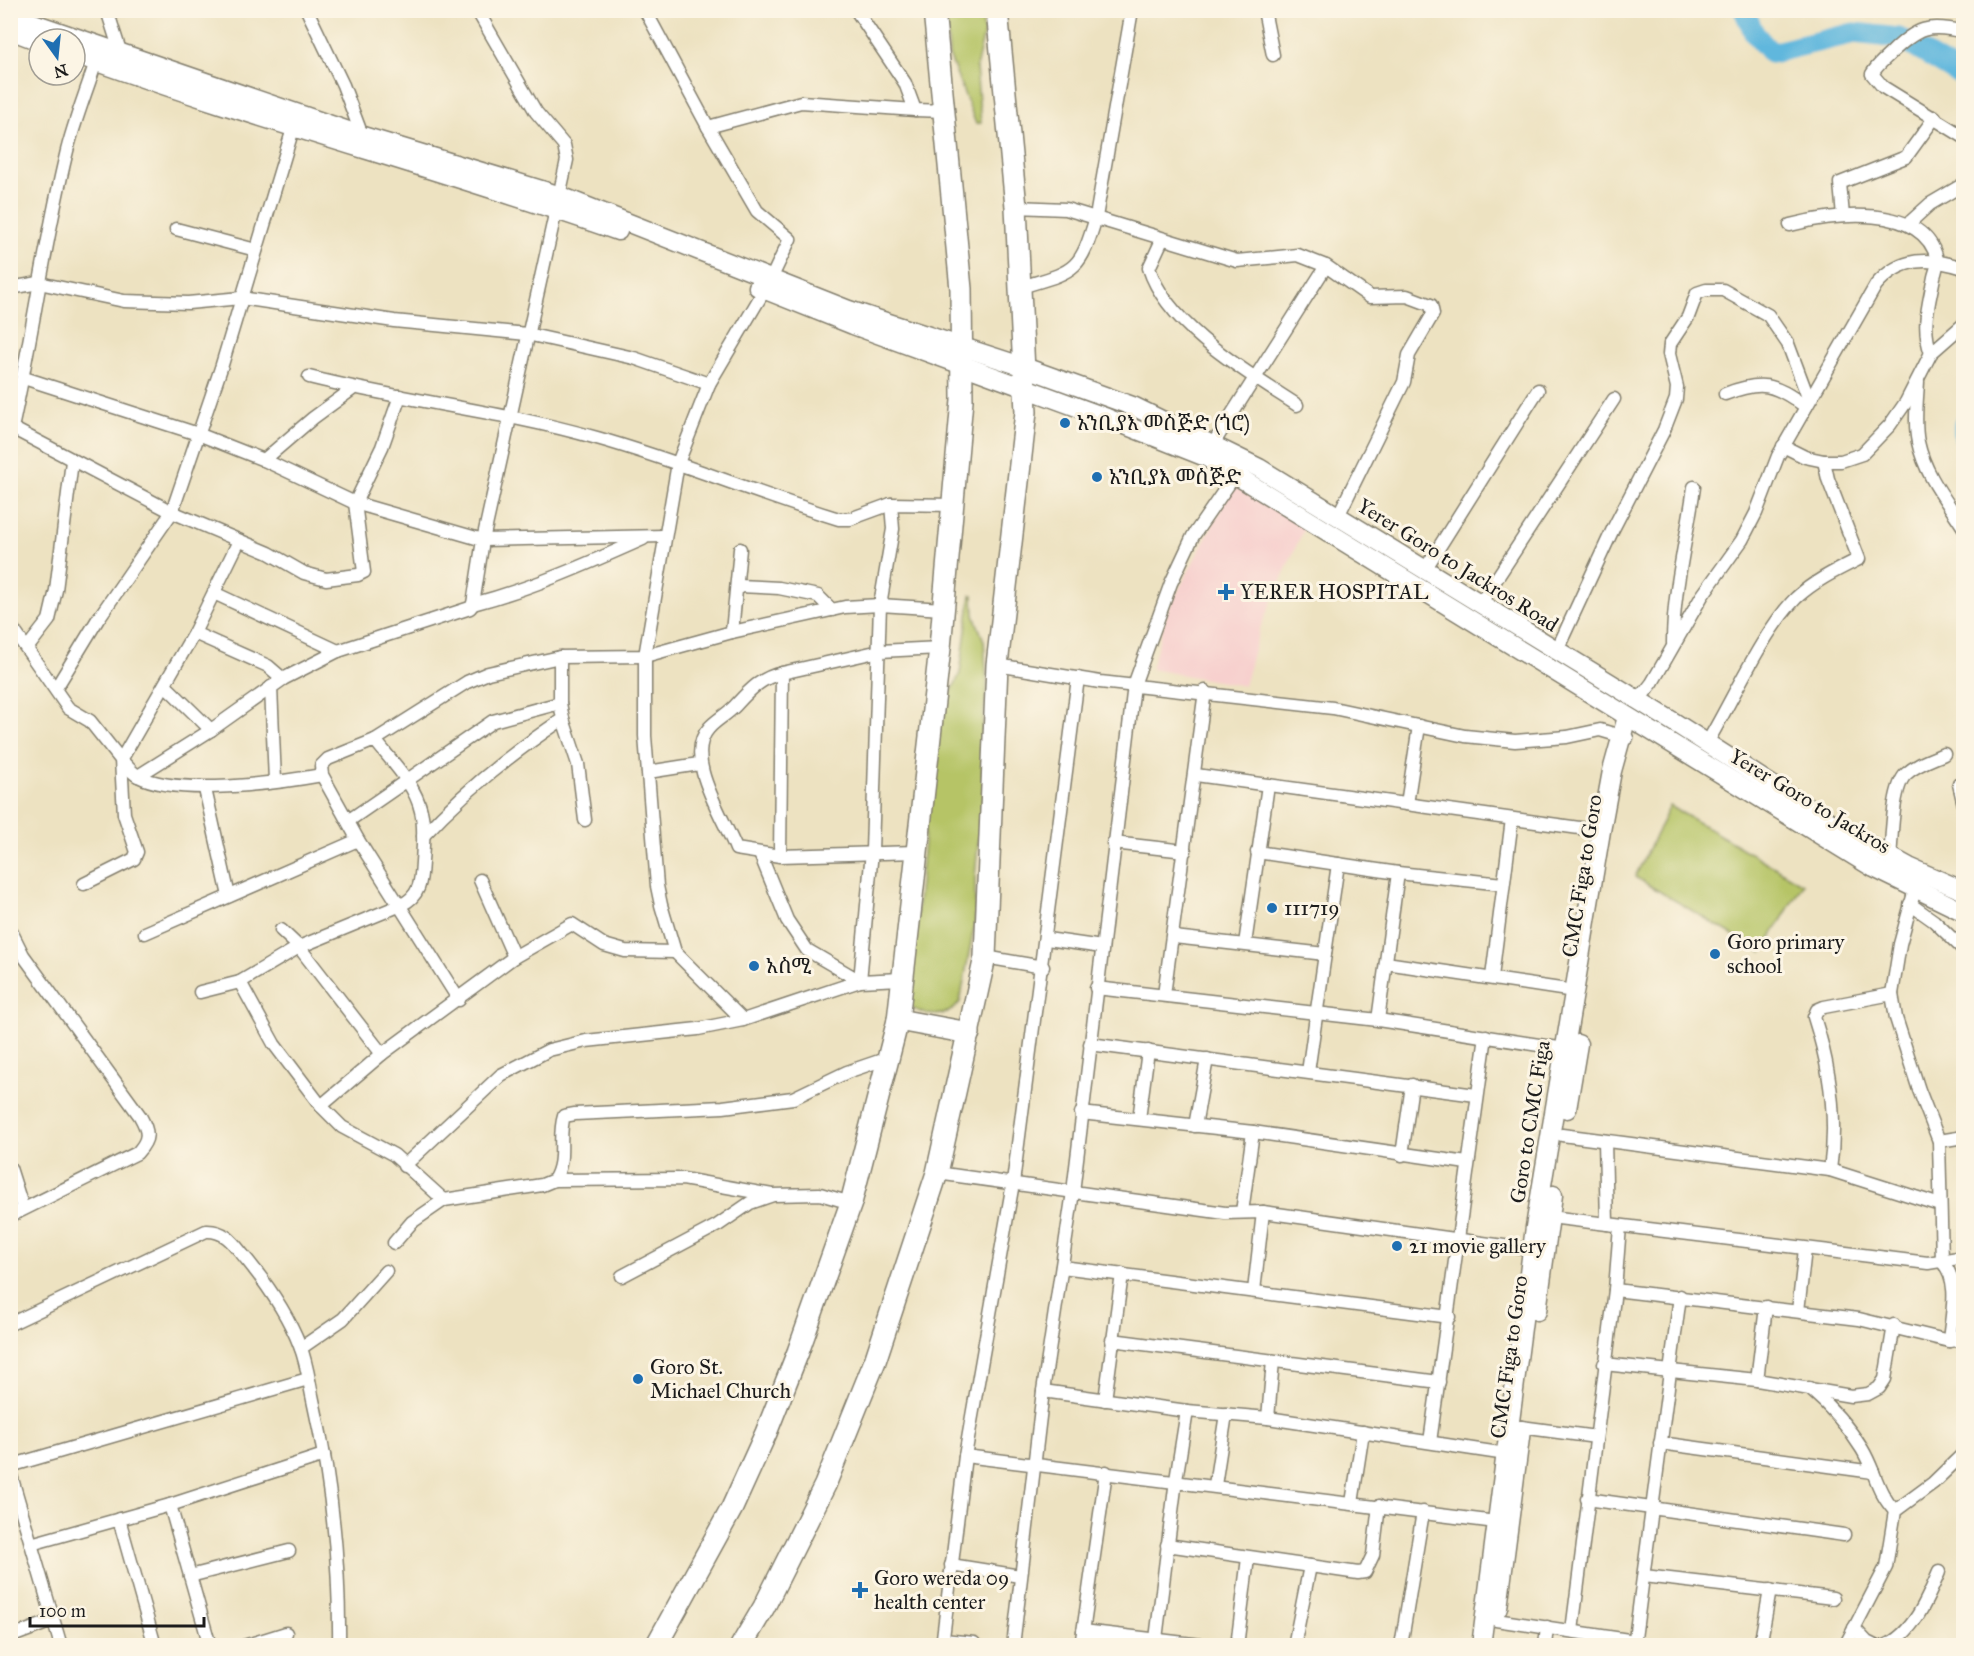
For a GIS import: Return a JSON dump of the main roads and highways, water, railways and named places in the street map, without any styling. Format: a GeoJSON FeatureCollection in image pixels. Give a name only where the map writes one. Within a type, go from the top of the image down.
{"type":"FeatureCollection","features":[{"type":"Feature","properties":{"kind":"highway"},"geometry":{"type":"LineString","coordinates":[[656,1646],[732,1509],[766,1433],[826,1276],[851,1203],[898,1020],[954,505],[962,400],[961,289],[934,10]]}},
{"type":"Feature","properties":{"kind":"highway"},"geometry":{"type":"LineString","coordinates":[[741,1646],[764,1607],[825,1485],[874,1361],[937,1173],[985,957],[997,665],[1026,412],[1016,207],[997,10]]}},
{"type":"Feature","properties":{"kind":"highway"},"geometry":{"type":"LineString","coordinates":[[898,1020],[969,1033]]}},
{"type":"Feature","properties":{"kind":"main road"},"geometry":{"type":"LineString","coordinates":[[10,15],[27,28]]}},
{"type":"Feature","properties":{"kind":"main road"},"geometry":{"type":"LineString","coordinates":[[10,30],[27,33]]}},
{"type":"Feature","properties":{"kind":"main road"},"geometry":{"type":"LineString","coordinates":[[87,49],[296,121],[558,202],[768,284],[849,310],[961,357],[1025,388],[1183,447],[1235,474],[1637,707],[1707,743],[1890,858],[1964,891]]}},
{"type":"Feature","properties":{"kind":"main road"},"geometry":{"type":"LineString","coordinates":[[87,54],[99,53]]}},
{"type":"Feature","properties":{"kind":"main road","name":"Yerer Goro to Jackros Road"},"geometry":{"type":"LineString","coordinates":[[961,357],[1024,367],[1135,407],[1213,444],[1259,468],[1480,604],[1637,707]]}},
{"type":"Feature","properties":{"kind":"main road","name":"CMC Figa to Goro"},"geometry":{"type":"LineString","coordinates":[[1493,1646],[1562,1135],[1622,770],[1625,737],[1637,707]]}},
{"type":"Feature","properties":{"kind":"main road","name":"Yerer Goro to Jackros"},"geometry":{"type":"LineString","coordinates":[[1637,707],[1874,868],[1912,897],[1964,912]]}},
{"type":"Feature","properties":{"kind":"main road","name":"Goro to CMC Figa"},"geometry":{"type":"LineString","coordinates":[[1481,1646],[1533,1250],[1574,991],[1601,831],[1625,737]]}},
{"type":"Feature","properties":{"kind":"waterway"},"geometry":{"type":"LineString","coordinates":[[1744,10],[1754,33],[1771,53],[1854,33],[1899,38],[1964,77]]}},
{"type":"Feature","properties":{"kind":"waterway"},"geometry":{"type":"LineString","coordinates":[[1964,424],[1964,436]]}},
{"type":"Feature","properties":{"kind":"place","name":"አንቢያእ መስጅድ (ጎሮ)"},"geometry":{"type":"Point","coordinates":[1065,423]}},
{"type":"Feature","properties":{"kind":"place","name":"አንቢያእ መስጅድ"},"geometry":{"type":"Point","coordinates":[1097,477]}},
{"type":"Feature","properties":{"kind":"place","name":"YERER HOSPITAL"},"geometry":{"type":"Point","coordinates":[1226,592]}},
{"type":"Feature","properties":{"kind":"place","name":"111719"},"geometry":{"type":"Point","coordinates":[1272,908]}},
{"type":"Feature","properties":{"kind":"place","name":"Goro primary school"},"geometry":{"type":"Point","coordinates":[1715,954]}},
{"type":"Feature","properties":{"kind":"place","name":"አስሚ"},"geometry":{"type":"Point","coordinates":[754,966]}},
{"type":"Feature","properties":{"kind":"place","name":"21 movie gallery"},"geometry":{"type":"Point","coordinates":[1397,1246]}},
{"type":"Feature","properties":{"kind":"place","name":"Goro St. Michael Church"},"geometry":{"type":"Point","coordinates":[638,1379]}},
{"type":"Feature","properties":{"kind":"place","name":"Goro wereda 09 health center"},"geometry":{"type":"Point","coordinates":[860,1590]}}]}
